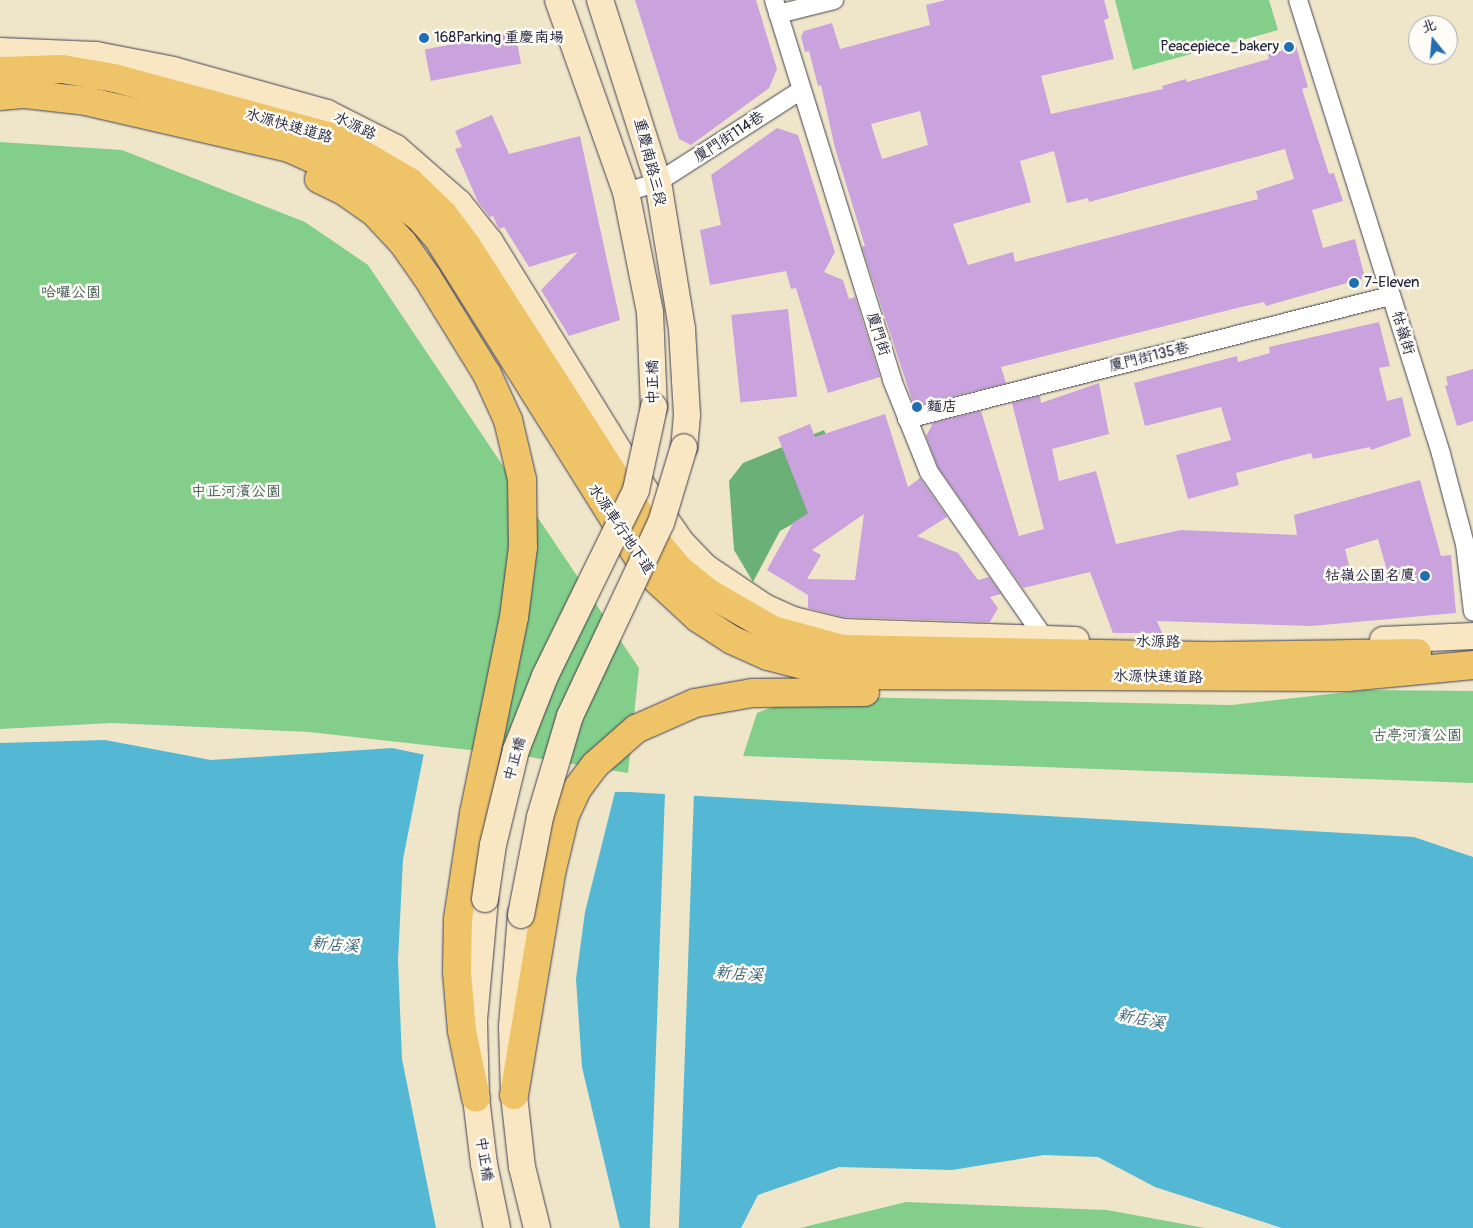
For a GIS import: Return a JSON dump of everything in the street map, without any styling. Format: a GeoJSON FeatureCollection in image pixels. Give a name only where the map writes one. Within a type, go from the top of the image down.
{"type":"FeatureCollection","features":[{"type":"Feature","properties":{"kind":"highway","name":"水源快速道路"},"geometry":{"type":"LineString","coordinates":[[0,71],[62,69],[114,78],[335,138],[388,166],[430,201],[468,246],[571,412]]}},
{"type":"Feature","properties":{"kind":"highway","name":"水源快速道路"},"geometry":{"type":"LineString","coordinates":[[0,96],[25,94],[86,101],[290,148],[389,194],[419,217],[438,238],[571,412]]}},
{"type":"Feature","properties":{"kind":"highway"},"geometry":{"type":"LineString","coordinates":[[138,112],[301,171],[344,191],[375,213],[417,263],[487,374],[508,420],[522,479],[523,547],[514,617],[474,813],[458,919],[457,972],[462,1031],[476,1098]]}},
{"type":"Feature","properties":{"kind":"highway","name":"水源車行地下道"},"geometry":{"type":"LineString","coordinates":[[571,412],[658,544],[679,569],[709,593],[773,630],[842,652]]}},
{"type":"Feature","properties":{"kind":"highway","name":"水源快速道路"},"geometry":{"type":"LineString","coordinates":[[842,652],[1220,656],[1473,649]]}},
{"type":"Feature","properties":{"kind":"highway","name":"水源快速道路"},"geometry":{"type":"LineString","coordinates":[[842,652],[1347,677],[1473,665]]}},
{"type":"Feature","properties":{"kind":"highway"},"geometry":{"type":"LineString","coordinates":[[514,1095],[552,869],[565,815],[577,789],[595,765],[636,729],[695,703],[752,693],[1219,694],[1284,692],[1347,677]]}},
{"type":"Feature","properties":{"kind":"main road","name":"重慶南路三段"},"geometry":{"type":"LineString","coordinates":[[558,0],[626,192],[650,312]]}},
{"type":"Feature","properties":{"kind":"main road","name":"重慶南路三段"},"geometry":{"type":"LineString","coordinates":[[514,1095],[512,1027],[521,915],[540,817],[570,716],[662,523],[684,447],[687,415],[682,329],[658,182],[600,0]]}},
{"type":"Feature","properties":{"kind":"main road","name":"水源路"},"geometry":{"type":"LineString","coordinates":[[0,51],[96,55],[173,70],[304,105],[365,129],[388,143],[437,180],[460,203],[490,242],[571,412]]}},
{"type":"Feature","properties":{"kind":"main road","name":"中正橋"},"geometry":{"type":"LineString","coordinates":[[496,1228],[484,1164],[476,1098],[474,1021],[484,899],[493,845],[516,750],[545,676],[636,490],[654,407],[650,312]]}},
{"type":"Feature","properties":{"kind":"main road","name":"水源路"},"geometry":{"type":"LineString","coordinates":[[842,652],[1045,639],[1219,643],[1473,636]]}},
{"type":"Feature","properties":{"kind":"main road"},"geometry":{"type":"LineString","coordinates":[[514,1095],[522,1167],[537,1228]]}},
{"type":"Feature","properties":{"kind":"street"},"geometry":{"type":"LineString","coordinates":[[776,7],[834,0]]}},
{"type":"Feature","properties":{"kind":"street","name":"牯嶺街"},"geometry":{"type":"LineString","coordinates":[[1298,0],[1391,296],[1465,544],[1473,612]]}},
{"type":"Feature","properties":{"kind":"street","name":"廈門街"},"geometry":{"type":"LineString","coordinates":[[776,7],[800,91],[907,419],[930,472],[1045,639]]}},
{"type":"Feature","properties":{"kind":"street","name":"廈門街114巷"},"geometry":{"type":"LineString","coordinates":[[626,192],[658,182],[800,91]]}},
{"type":"Feature","properties":{"kind":"street","name":"廈門街135巷"},"geometry":{"type":"LineString","coordinates":[[907,419],[1391,296]]}},
{"type":"Feature","properties":{"kind":"green space"},"geometry":{"type":"Polygon","coordinates":[[[1115,0],[1269,0],[1278,30],[1133,70],[1115,0]]]}},
{"type":"Feature","properties":{"kind":"green space","name":"中正河濱公園"},"geometry":{"type":"Polygon","coordinates":[[[0,142],[122,150],[305,222],[368,265],[639,668],[628,773],[523,756],[309,732],[112,723],[0,729],[0,142]]]}},
{"type":"Feature","properties":{"kind":"green space"},"geometry":{"type":"Polygon","coordinates":[[[824,430],[849,492],[780,531],[753,582],[734,550],[729,481],[743,463],[824,430]]]}},
{"type":"Feature","properties":{"kind":"green space","name":"古亭河濱公園"},"geometry":{"type":"Polygon","coordinates":[[[1365,690],[1473,691],[1473,783],[743,756],[757,713],[802,696],[1231,705],[1365,690]]]}},
{"type":"Feature","properties":{"kind":"green space"},"geometry":{"type":"Polygon","coordinates":[[[906,1202],[1107,1210],[1205,1228],[800,1228],[906,1202]]]}},
{"type":"Feature","properties":{"kind":"water","name":"新店溪"},"geometry":{"type":"Polygon","coordinates":[[[105,740],[211,760],[392,748],[594,790],[1414,837],[1473,857],[1473,1228],[1282,1228],[1155,1187],[1098,1157],[1044,1155],[952,1170],[839,1167],[758,1195],[741,1228],[0,1228],[0,743],[105,740]]]}},
{"type":"Feature","properties":{"kind":"pier"},"geometry":{"type":"Polygon","coordinates":[[[424,753],[594,787],[659,791],[615,792],[585,912],[576,979],[582,1067],[620,1228],[436,1228],[402,1059],[398,960],[403,859],[424,753]]]}},
{"type":"Feature","properties":{"kind":"pier"},"geometry":{"type":"Polygon","coordinates":[[[665,792],[694,793],[679,1228],[650,1228],[665,792]]]}},
{"type":"Feature","properties":{"kind":"building"},"geometry":{"type":"Polygon","coordinates":[[[635,0],[756,0],[777,69],[769,88],[691,145],[679,139],[635,0]]]}},
{"type":"Feature","properties":{"kind":"building"},"geometry":{"type":"Polygon","coordinates":[[[946,0],[1104,0],[1109,18],[1104,20],[1114,59],[1041,76],[1051,114],[1163,89],[1162,86],[1186,79],[1187,82],[1269,59],[1268,54],[1296,46],[1308,87],[1302,89],[1329,174],[1334,173],[1343,201],[1312,210],[1323,248],[1355,239],[1365,278],[1266,306],[1264,302],[1241,307],[1001,367],[1006,383],[914,406],[862,247],[865,246],[835,148],[821,85],[818,86],[809,51],[805,52],[801,37],[804,31],[832,23],[840,49],[930,25],[926,5],[946,0]],[[920,111],[871,124],[882,159],[928,145],[920,111]],[[1285,149],[1089,202],[1088,198],[1067,203],[1054,151],[1020,161],[1031,202],[953,224],[968,265],[1013,252],[1015,262],[1258,199],[1256,191],[1294,179],[1285,149]]]}},
{"type":"Feature","properties":{"kind":"building"},"geometry":{"type":"Polygon","coordinates":[[[515,32],[521,63],[431,81],[425,50],[515,32]]]}},
{"type":"Feature","properties":{"kind":"building"},"geometry":{"type":"Polygon","coordinates":[[[492,115],[509,154],[580,136],[620,320],[569,336],[541,290],[578,252],[529,267],[504,227],[499,229],[493,216],[490,217],[478,202],[455,149],[462,147],[455,131],[492,115]]]}},
{"type":"Feature","properties":{"kind":"building"},"geometry":{"type":"Polygon","coordinates":[[[777,128],[798,135],[835,252],[824,272],[843,280],[849,299],[855,297],[880,377],[828,393],[796,288],[791,289],[786,271],[710,285],[700,230],[721,225],[711,175],[777,128]]]}},
{"type":"Feature","properties":{"kind":"building"},"geometry":{"type":"Polygon","coordinates":[[[788,309],[797,397],[741,402],[731,315],[788,309]]]}},
{"type":"Feature","properties":{"kind":"building"},"geometry":{"type":"Polygon","coordinates":[[[1379,322],[1390,366],[1379,368],[1387,401],[1402,397],[1411,436],[1371,450],[1370,447],[1313,459],[1311,453],[1236,473],[1239,485],[1188,499],[1176,455],[1231,440],[1221,407],[1145,426],[1134,383],[1237,356],[1238,362],[1270,353],[1269,347],[1379,322]]]}},
{"type":"Feature","properties":{"kind":"building"},"geometry":{"type":"Polygon","coordinates":[[[1473,369],[1473,421],[1457,426],[1445,386],[1448,385],[1446,377],[1473,369]]]}},
{"type":"Feature","properties":{"kind":"building"},"geometry":{"type":"Polygon","coordinates":[[[1099,383],[1109,434],[1052,449],[1059,481],[1096,471],[1116,544],[1181,530],[1297,535],[1294,515],[1420,480],[1441,556],[1451,555],[1456,613],[1311,626],[1157,621],[1162,633],[1113,633],[1090,572],[1023,588],[938,467],[926,436],[933,423],[981,411],[1019,536],[1044,529],[1012,403],[1040,396],[1041,403],[1099,383]],[[1378,539],[1345,549],[1352,577],[1388,574],[1378,539]]]}},
{"type":"Feature","properties":{"kind":"building"},"geometry":{"type":"Polygon","coordinates":[[[885,414],[908,487],[920,478],[947,517],[917,536],[958,553],[978,580],[989,577],[1001,594],[990,597],[998,608],[990,622],[843,617],[808,608],[808,595],[767,570],[793,523],[808,513],[778,437],[810,424],[815,437],[885,414]],[[864,514],[812,550],[821,555],[807,579],[855,580],[864,514]]]}},
{"type":"Feature","properties":{"kind":"place","name":"168Parking 重慶南場"},"geometry":{"type":"Point","coordinates":[424,38]}},
{"type":"Feature","properties":{"kind":"place","name":"Peacepiece_bakery"},"geometry":{"type":"Point","coordinates":[1289,47]}},
{"type":"Feature","properties":{"kind":"place","name":"7-Eleven"},"geometry":{"type":"Point","coordinates":[1354,283]}},
{"type":"Feature","properties":{"kind":"place","name":"麵店"},"geometry":{"type":"Point","coordinates":[917,407]}},
{"type":"Feature","properties":{"kind":"place","name":"牯嶺公園名廈"},"geometry":{"type":"Point","coordinates":[1425,576]}},
{"type":"Feature","properties":{"kind":"park label","name":"哈囉公園"},"geometry":{"type":"Point","coordinates":[71,293]}}]}
